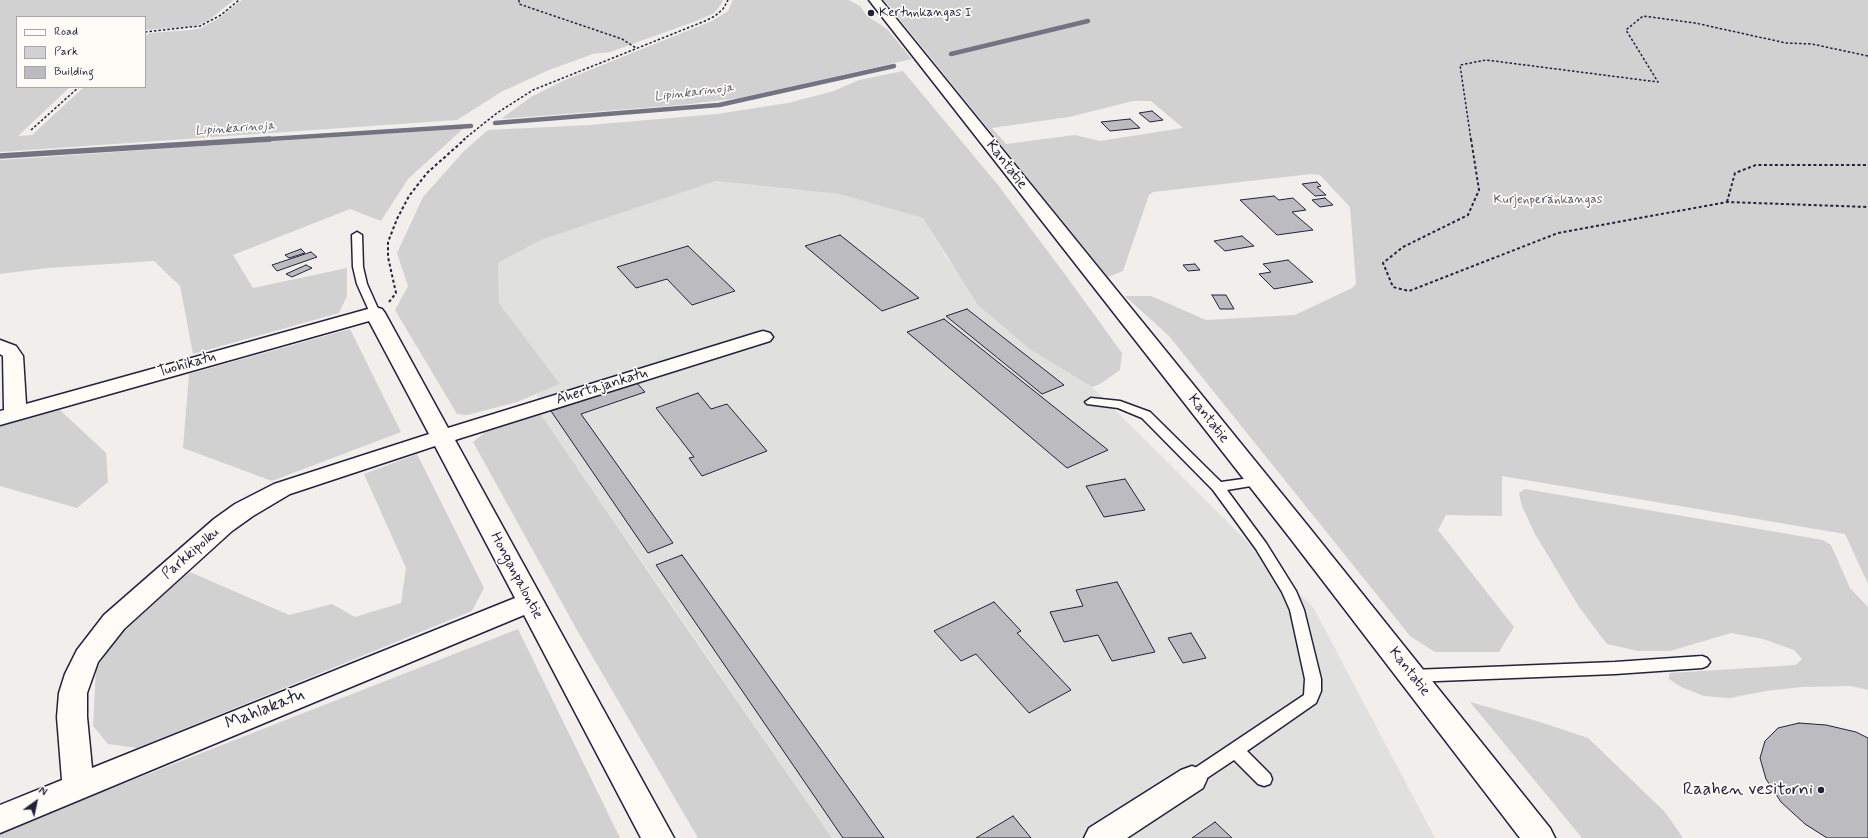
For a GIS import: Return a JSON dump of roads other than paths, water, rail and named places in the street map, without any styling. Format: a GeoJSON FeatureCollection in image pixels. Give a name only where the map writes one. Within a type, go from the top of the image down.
{"type":"FeatureCollection","features":[{"type":"Feature","properties":{"kind":"street","name":"Kantatie"},"geometry":{"type":"LineString","coordinates":[[875,0],[1539,838]]}},
{"type":"Feature","properties":{"kind":"street","name":"Tuohikatu"},"geometry":{"type":"LineString","coordinates":[[7,416],[375,313]]}},
{"type":"Feature","properties":{"kind":"street","name":"Honganpalontie"},"geometry":{"type":"LineString","coordinates":[[375,313],[658,838]]}},
{"type":"Feature","properties":{"kind":"street","name":"Ahertajankatu"},"geometry":{"type":"LineString","coordinates":[[441,437],[763,337]]}},
{"type":"Feature","properties":{"kind":"street"},"geometry":{"type":"LineString","coordinates":[[0,346],[8,350],[13,356],[7,416]]}},
{"type":"Feature","properties":{"kind":"street","name":"Parkkipolku"},"geometry":{"type":"LineString","coordinates":[[78,786],[72,717],[74,693],[79,674],[87,657],[114,622],[223,526],[263,499],[305,481],[441,437]]}},
{"type":"Feature","properties":{"kind":"street","name":"Mahlakatu"},"geometry":{"type":"LineString","coordinates":[[0,818],[530,602]]}},
{"type":"Feature","properties":{"kind":"street"},"geometry":{"type":"LineString","coordinates":[[1100,838],[1192,779]]}},
{"type":"Feature","properties":{"kind":"lane"},"geometry":{"type":"LineString","coordinates":[[357,234],[358,267],[368,300],[375,313]]}},
{"type":"Feature","properties":{"kind":"lane"},"geometry":{"type":"LineString","coordinates":[[1091,402],[1120,405],[1146,416],[1218,487],[1261,546],[1289,591],[1297,610],[1313,679],[1313,690],[1310,699],[1236,751],[1192,779]]}},
{"type":"Feature","properties":{"kind":"lane"},"geometry":{"type":"LineString","coordinates":[[1218,487],[1257,481]]}},
{"type":"Feature","properties":{"kind":"lane"},"geometry":{"type":"LineString","coordinates":[[1412,676],[1615,668],[1702,662]]}},
{"type":"Feature","properties":{"kind":"lane"},"geometry":{"type":"LineString","coordinates":[[1236,751],[1264,779]]}},
{"type":"Feature","properties":{"kind":"waterway"},"geometry":{"type":"LineString","coordinates":[[951,54],[1088,21]]}},
{"type":"Feature","properties":{"kind":"waterway","name":"Lipinkarinoja"},"geometry":{"type":"LineString","coordinates":[[495,123],[719,105],[894,66]]}},
{"type":"Feature","properties":{"kind":"waterway","name":"Lipinkarinoja"},"geometry":{"type":"LineString","coordinates":[[254,140],[471,126]]}},
{"type":"Feature","properties":{"kind":"waterway","name":"Lipinkarinoja"},"geometry":{"type":"LineString","coordinates":[[0,156],[270,139]]}},
{"type":"Feature","properties":{"kind":"place","name":"Kertunkangas I"},"geometry":{"type":"Point","coordinates":[871,13]}},
{"type":"Feature","properties":{"kind":"place","name":"Raahen vesitorni"},"geometry":{"type":"Point","coordinates":[1821,790]}},
{"type":"Feature","properties":{"kind":"park label","name":"Kurjenperänkangas"},"geometry":{"type":"Point","coordinates":[1548,200]}}]}
